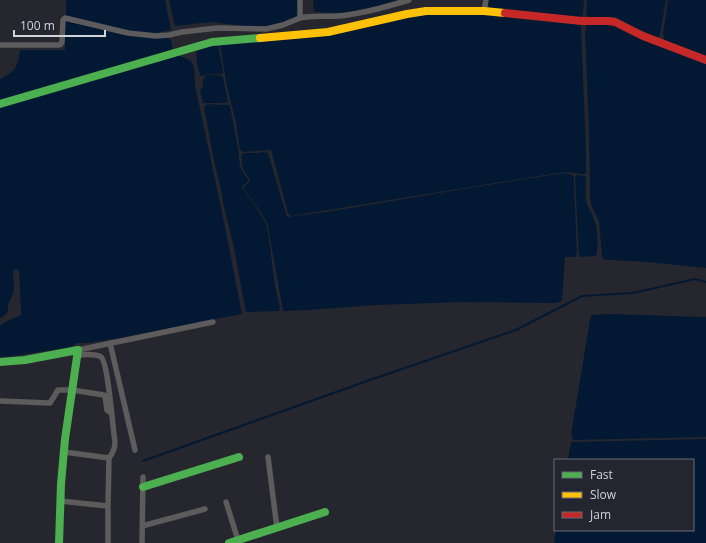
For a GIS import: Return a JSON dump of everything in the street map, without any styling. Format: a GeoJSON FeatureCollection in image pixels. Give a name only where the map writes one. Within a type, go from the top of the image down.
{"type":"FeatureCollection","features":[{"type":"Feature","properties":{"kind":"street"},"geometry":{"type":"LineString","coordinates":[[300,0],[300,18]]}},
{"type":"Feature","properties":{"kind":"street"},"geometry":{"type":"LineString","coordinates":[[0,45],[59,45],[62,42],[63,20],[65,18],[128,33],[156,36],[217,28],[266,29],[283,25],[308,16],[338,16],[354,14],[409,0]]}},
{"type":"Feature","properties":{"kind":"street"},"geometry":{"type":"LineString","coordinates":[[484,12],[486,0]]}},
{"type":"Feature","properties":{"kind":"street"},"geometry":{"type":"LineString","coordinates":[[0,104],[212,42],[303,36],[426,11],[484,12],[582,21],[608,20],[643,36],[706,60]]}},
{"type":"Feature","properties":{"kind":"street"},"geometry":{"type":"LineString","coordinates":[[0,362],[25,360],[77,352],[110,343],[213,322]]}},
{"type":"Feature","properties":{"kind":"street"},"geometry":{"type":"LineString","coordinates":[[110,343],[135,450]]}},
{"type":"Feature","properties":{"kind":"street"},"geometry":{"type":"LineString","coordinates":[[59,543],[60,501],[64,452],[77,352]]}},
{"type":"Feature","properties":{"kind":"street"},"geometry":{"type":"LineString","coordinates":[[77,352],[101,357],[104,359],[107,371],[115,442],[114,449],[109,458],[108,543]]}},
{"type":"Feature","properties":{"kind":"street"},"geometry":{"type":"LineString","coordinates":[[0,401],[50,403],[58,390],[72,390],[104,395],[107,410],[111,413]]}},
{"type":"Feature","properties":{"kind":"street"},"geometry":{"type":"LineString","coordinates":[[64,452],[109,458]]}},
{"type":"Feature","properties":{"kind":"street"},"geometry":{"type":"LineString","coordinates":[[143,487],[239,457]]}},
{"type":"Feature","properties":{"kind":"street"},"geometry":{"type":"LineString","coordinates":[[268,457],[277,528]]}},
{"type":"Feature","properties":{"kind":"street"},"geometry":{"type":"LineString","coordinates":[[142,543],[143,477]]}},
{"type":"Feature","properties":{"kind":"street"},"geometry":{"type":"LineString","coordinates":[[60,501],[108,506]]}},
{"type":"Feature","properties":{"kind":"street"},"geometry":{"type":"LineString","coordinates":[[226,502],[238,540]]}},
{"type":"Feature","properties":{"kind":"street"},"geometry":{"type":"LineString","coordinates":[[142,526],[204,509]]}},
{"type":"Feature","properties":{"kind":"street"},"geometry":{"type":"LineString","coordinates":[[229,543],[325,512]]}},
{"type":"Feature","properties":{"kind":"water"},"geometry":{"type":"Polygon","coordinates":[[[66,0],[165,0],[171,30],[143,34],[66,18],[66,0]]]}},
{"type":"Feature","properties":{"kind":"water"},"geometry":{"type":"Polygon","coordinates":[[[169,0],[299,0],[300,15],[276,26],[253,27],[211,22],[175,26],[169,0]]]}},
{"type":"Feature","properties":{"kind":"water"},"geometry":{"type":"Polygon","coordinates":[[[313,0],[397,0],[356,11],[325,13],[314,11],[313,0]]]}},
{"type":"Feature","properties":{"kind":"water"},"geometry":{"type":"Polygon","coordinates":[[[487,0],[584,0],[583,14],[581,18],[490,8],[487,0]]]}},
{"type":"Feature","properties":{"kind":"water"},"geometry":{"type":"Polygon","coordinates":[[[587,0],[666,0],[660,35],[658,38],[613,17],[588,17],[586,13],[587,0]]]}},
{"type":"Feature","properties":{"kind":"water"},"geometry":{"type":"Polygon","coordinates":[[[668,0],[706,0],[706,56],[664,40],[663,33],[668,0]]]}},
{"type":"Feature","properties":{"kind":"water"},"geometry":{"type":"Polygon","coordinates":[[[442,11],[581,25],[586,153],[585,174],[570,172],[557,173],[291,216],[288,213],[271,150],[244,152],[240,150],[220,45],[286,37],[442,11]]]}},
{"type":"Feature","properties":{"kind":"water"},"geometry":{"type":"Polygon","coordinates":[[[65,21],[134,36],[169,38],[172,43],[172,50],[0,102],[0,79],[13,71],[17,65],[20,50],[65,50],[65,21]]]}},
{"type":"Feature","properties":{"kind":"water"},"geometry":{"type":"Polygon","coordinates":[[[605,21],[706,60],[706,268],[603,259],[599,221],[591,205],[590,196],[585,32],[587,24],[605,21]]]}},
{"type":"Feature","properties":{"kind":"water"},"geometry":{"type":"Polygon","coordinates":[[[218,44],[223,74],[200,75],[197,64],[196,48],[218,44]]]}},
{"type":"Feature","properties":{"kind":"water"},"geometry":{"type":"Polygon","coordinates":[[[173,55],[186,58],[193,64],[194,67],[195,85],[242,314],[120,338],[77,343],[71,347],[0,357],[0,326],[5,322],[21,315],[21,309],[19,271],[16,269],[13,271],[14,291],[9,302],[8,312],[0,318],[0,106],[173,55]]]}},
{"type":"Feature","properties":{"kind":"water"},"geometry":{"type":"Polygon","coordinates":[[[215,74],[223,77],[228,102],[203,103],[200,90],[203,86],[203,80],[206,75],[215,74]]]}},
{"type":"Feature","properties":{"kind":"water"},"geometry":{"type":"Polygon","coordinates":[[[213,104],[230,106],[240,166],[248,180],[248,182],[242,186],[266,223],[275,286],[280,307],[279,311],[246,312],[204,107],[206,105],[213,104]]]}},
{"type":"Feature","properties":{"kind":"water"},"geometry":{"type":"Polygon","coordinates":[[[244,153],[268,153],[287,217],[557,174],[572,175],[574,179],[577,253],[575,257],[565,258],[562,300],[554,303],[463,302],[376,305],[283,311],[267,222],[244,188],[250,180],[243,170],[241,155],[244,153]]]}},
{"type":"Feature","properties":{"kind":"water"},"geometry":{"type":"Polygon","coordinates":[[[576,175],[586,177],[586,202],[595,221],[598,236],[596,256],[579,257],[576,175]]]}},
{"type":"Feature","properties":{"kind":"water"},"geometry":{"type":"Polygon","coordinates":[[[609,314],[706,317],[706,437],[573,440],[571,433],[590,319],[592,315],[609,314]]]}},
{"type":"Feature","properties":{"kind":"water"},"geometry":{"type":"Polygon","coordinates":[[[706,439],[706,543],[554,543],[556,531],[694,531],[694,459],[568,459],[571,442],[706,439]]]}},
{"type":"Feature","properties":{"kind":"waterway"},"geometry":{"type":"LineString","coordinates":[[143,461],[367,381],[516,330],[582,296],[633,293],[695,279],[706,282]]}},
{"type":"Feature","properties":{"kind":"traffic: fast"},"geometry":{"type":"LineString","coordinates":[[0,104],[212,42],[260,38]]}},
{"type":"Feature","properties":{"kind":"traffic: fast"},"geometry":{"type":"LineString","coordinates":[[0,362],[25,360],[78,350],[65,439],[61,484],[59,543]]}},
{"type":"Feature","properties":{"kind":"traffic: fast"},"geometry":{"type":"LineString","coordinates":[[143,487],[239,457]]}},
{"type":"Feature","properties":{"kind":"traffic: fast"},"geometry":{"type":"LineString","coordinates":[[229,543],[325,512]]}},
{"type":"Feature","properties":{"kind":"traffic: slow"},"geometry":{"type":"LineString","coordinates":[[260,38],[328,32],[426,11],[484,11],[505,13]]}},
{"type":"Feature","properties":{"kind":"traffic: jam"},"geometry":{"type":"LineString","coordinates":[[505,13],[582,21],[615,22],[643,36],[706,60]]}}]}
